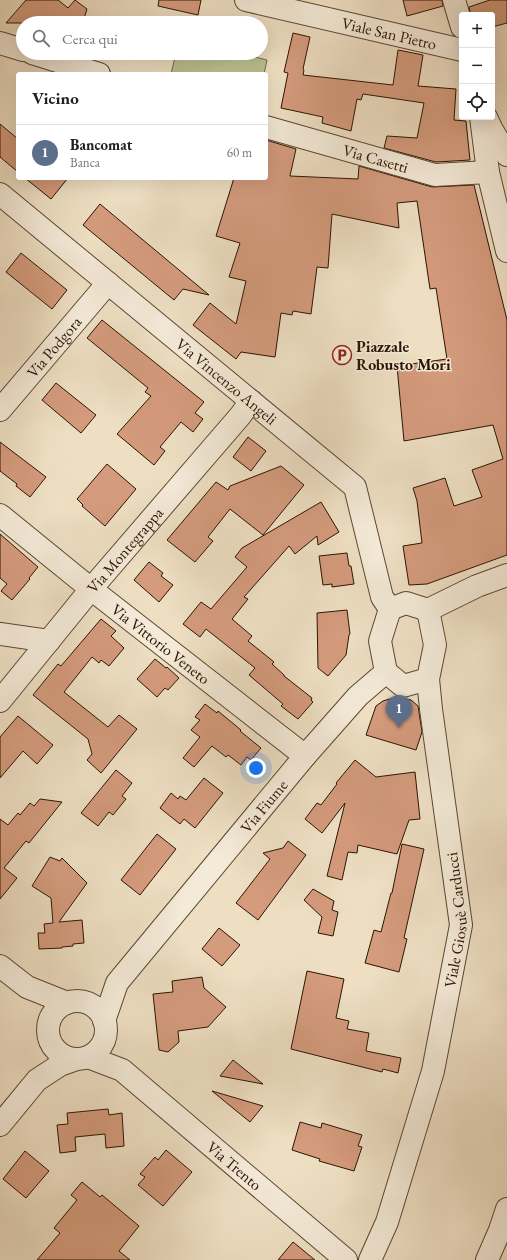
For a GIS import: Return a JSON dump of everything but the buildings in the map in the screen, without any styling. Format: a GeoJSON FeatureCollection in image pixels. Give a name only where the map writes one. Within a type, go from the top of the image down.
{"type":"FeatureCollection","features":[{"type":"Feature","properties":{"kind":"street","name":"Viale San Pietro"},"geometry":{"type":"LineString","coordinates":[[246,0],[459,49]]}},
{"type":"Feature","properties":{"kind":"street"},"geometry":{"type":"LineString","coordinates":[[454,0],[459,17]]}},
{"type":"Feature","properties":{"kind":"street"},"geometry":{"type":"LineString","coordinates":[[0,43],[16,48]]}},
{"type":"Feature","properties":{"kind":"street"},"geometry":{"type":"LineString","coordinates":[[54,60],[93,72]]}},
{"type":"Feature","properties":{"kind":"street"},"geometry":{"type":"LineString","coordinates":[[481,120],[491,182],[507,251]]}},
{"type":"Feature","properties":{"kind":"street"},"geometry":{"type":"LineString","coordinates":[[487,120],[507,155],[491,182]]}},
{"type":"Feature","properties":{"kind":"street","name":"Via Casetti"},"geometry":{"type":"LineString","coordinates":[[268,128],[435,175],[491,182]]}},
{"type":"Feature","properties":{"kind":"street","name":"Via Vincenzo Angeli"},"geometry":{"type":"LineString","coordinates":[[0,194],[355,487],[382,597],[390,609]]}},
{"type":"Feature","properties":{"kind":"street","name":"Via Podgora"},"geometry":{"type":"LineString","coordinates":[[0,410],[108,283]]}},
{"type":"Feature","properties":{"kind":"street","name":"Via Montegrappa"},"geometry":{"type":"LineString","coordinates":[[0,701],[91,590],[240,416],[251,401]]}},
{"type":"Feature","properties":{"kind":"street","name":"Via Vittorio Veneto"},"geometry":{"type":"LineString","coordinates":[[0,515],[91,590],[305,756]]}},
{"type":"Feature","properties":{"kind":"street"},"geometry":{"type":"LineString","coordinates":[[428,679],[403,686],[386,672],[380,641],[390,609],[406,603],[428,610],[477,586],[507,575]]}},
{"type":"Feature","properties":{"kind":"street","name":"Viale Giosuè Carducci"},"geometry":{"type":"LineString","coordinates":[[370,1260],[387,1222],[433,1071],[461,926],[431,709],[428,679],[434,645],[428,610]]}},
{"type":"Feature","properties":{"kind":"street"},"geometry":{"type":"LineString","coordinates":[[0,634],[49,641]]}},
{"type":"Feature","properties":{"kind":"street","name":"Via Fiume"},"geometry":{"type":"LineString","coordinates":[[117,983],[305,756],[358,696],[386,672]]}},
{"type":"Feature","properties":{"kind":"street"},"geometry":{"type":"LineString","coordinates":[[0,966],[27,988],[75,1003],[93,1006],[100,1012],[105,1029],[122,1070]]}},
{"type":"Feature","properties":{"kind":"street"},"geometry":{"type":"LineString","coordinates":[[37,1080],[50,1032],[53,1014],[59,1008],[75,1003],[117,983]]}},
{"type":"Feature","properties":{"kind":"street"},"geometry":{"type":"LineString","coordinates":[[0,1125],[37,1080],[60,1065],[96,1052],[102,1046],[117,983]]}},
{"type":"Feature","properties":{"kind":"street"},"geometry":{"type":"LineString","coordinates":[[27,988],[50,1032],[54,1048],[68,1058],[82,1058],[122,1070]]}},
{"type":"Feature","properties":{"kind":"street","name":"Via Trento"},"geometry":{"type":"LineString","coordinates":[[122,1070],[346,1260]]}},
{"type":"Feature","properties":{"kind":"street"},"geometry":{"type":"LineString","coordinates":[[487,1260],[507,1209]]}},
{"type":"Feature","properties":{"kind":"green space"},"geometry":{"type":"Polygon","coordinates":[[[174,60],[267,60],[264,72],[171,72],[174,60]]]}},
{"type":"Feature","properties":{"kind":"place","name":"Piazzale Robusto Mori"},"geometry":{"type":"Point","coordinates":[342,355]}},
{"type":"Feature","properties":{"kind":"place","name":"Bancomat"},"geometry":{"type":"Point","coordinates":[399,728]}}]}
